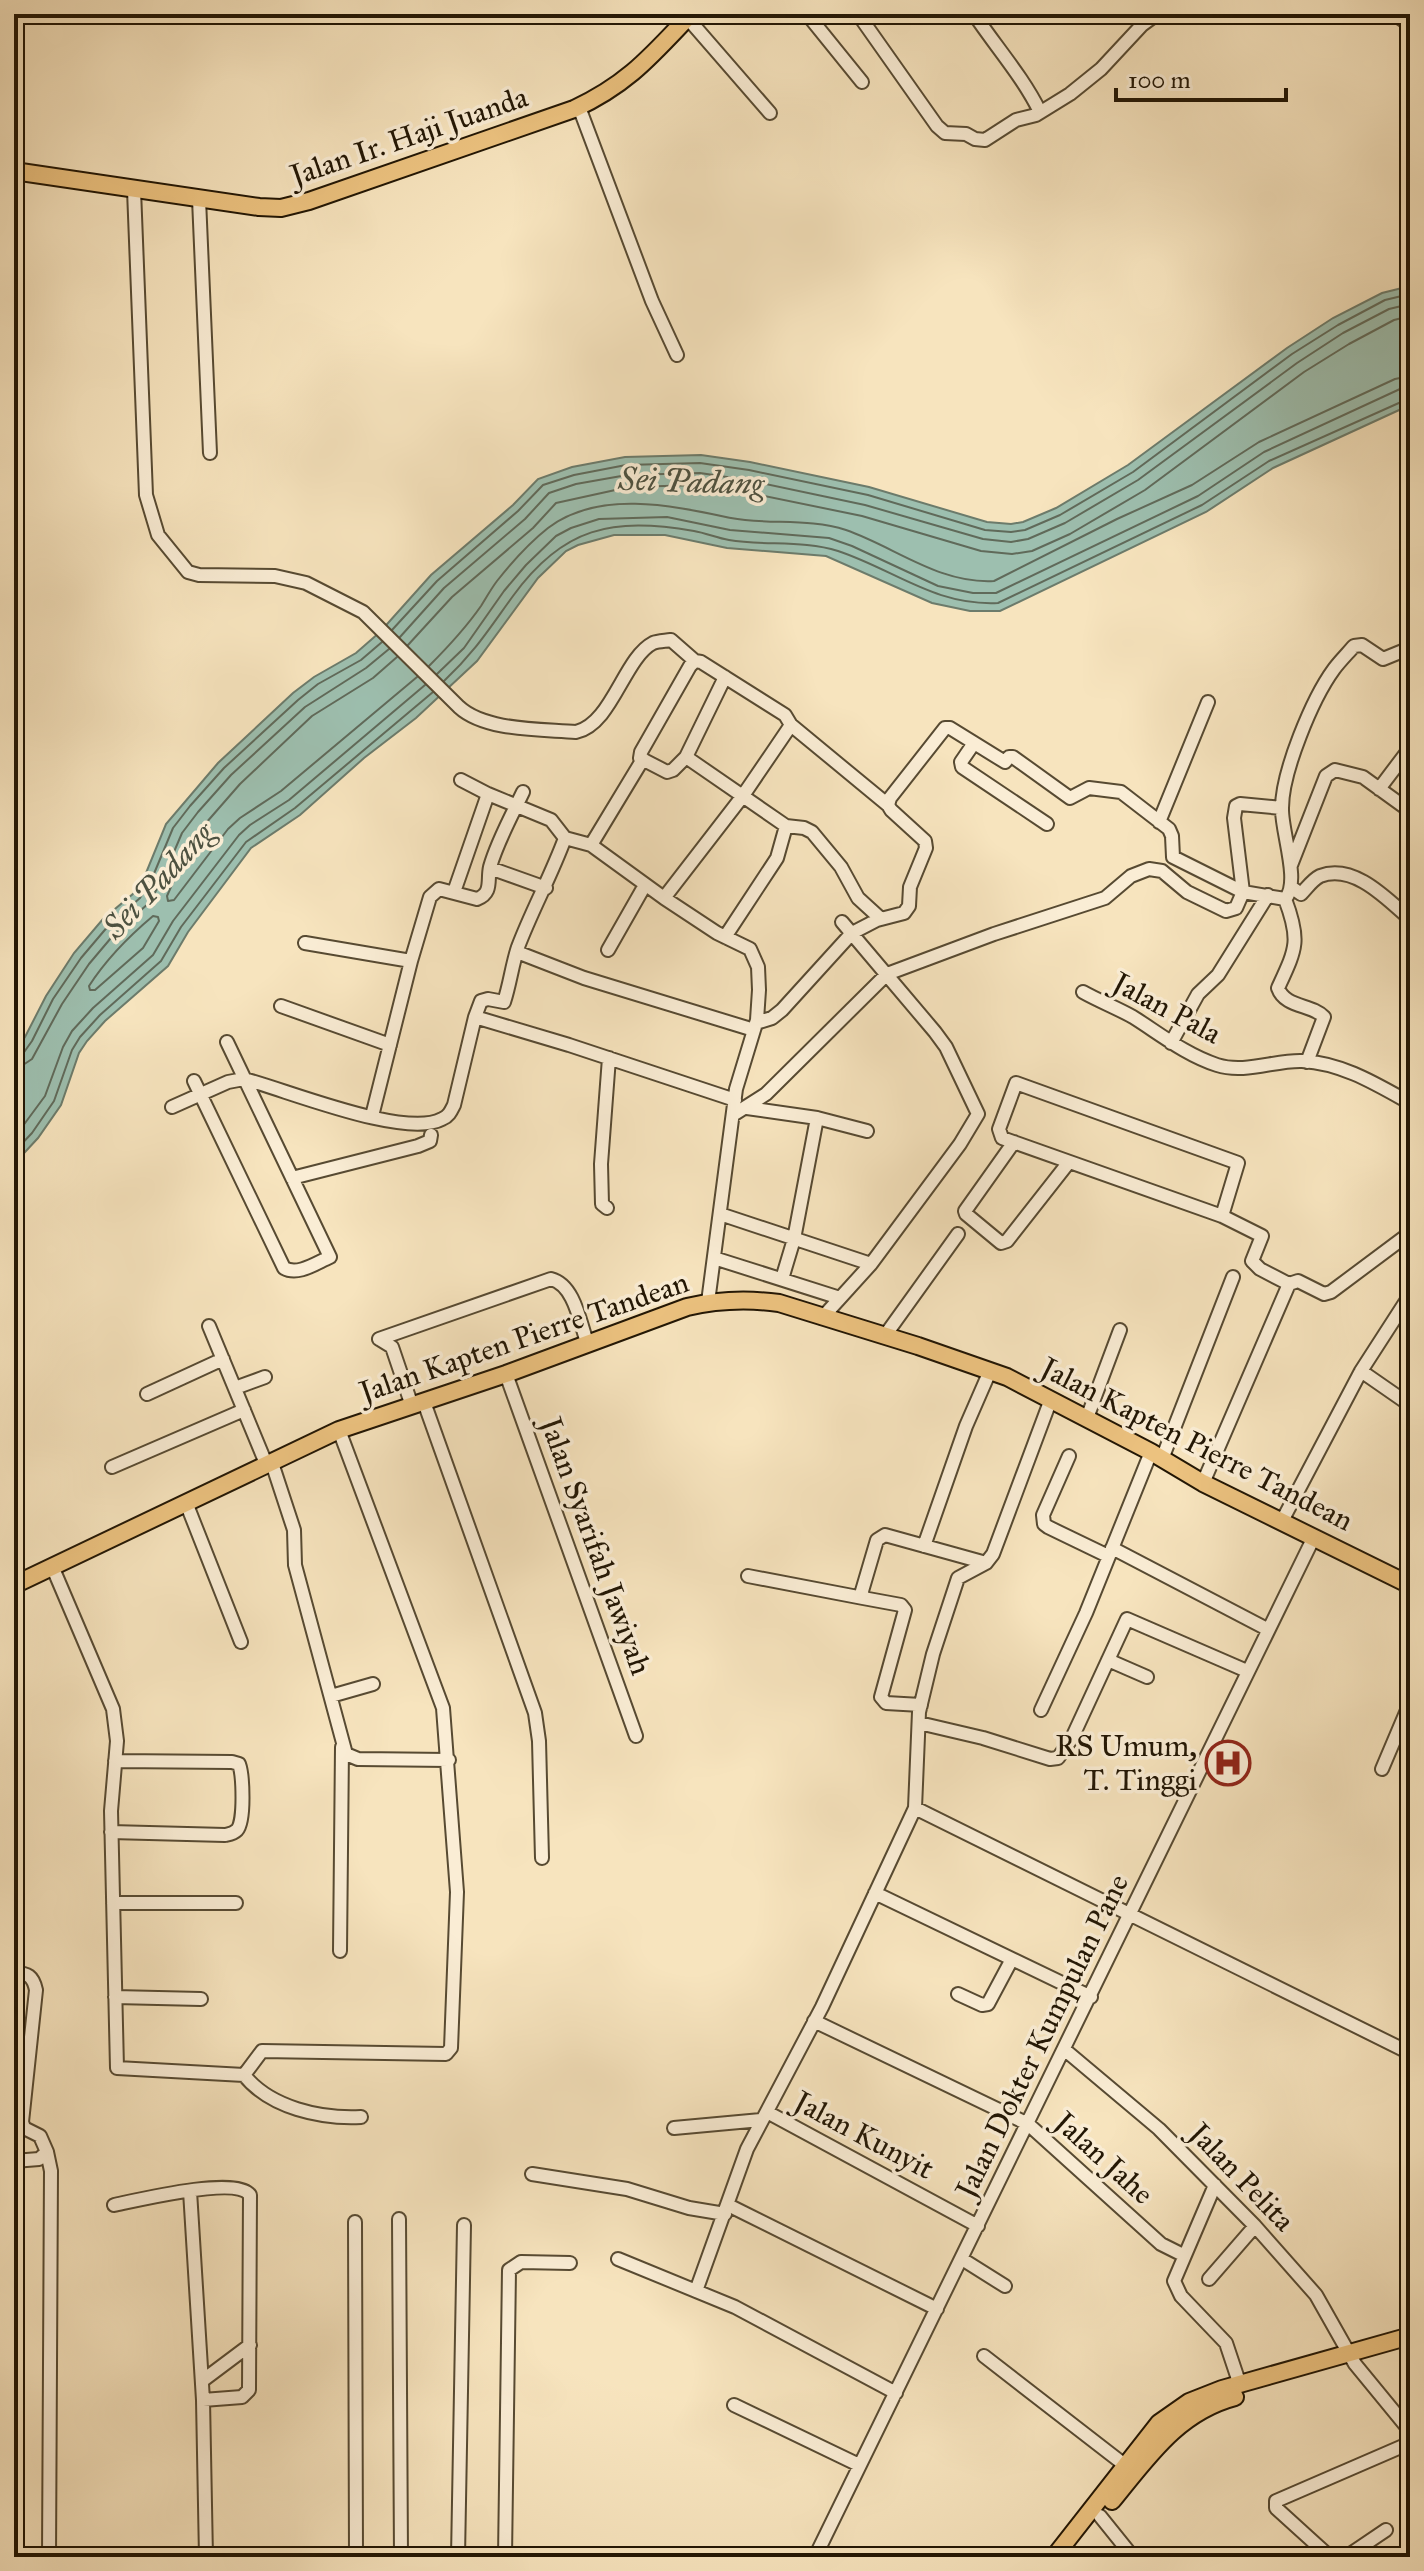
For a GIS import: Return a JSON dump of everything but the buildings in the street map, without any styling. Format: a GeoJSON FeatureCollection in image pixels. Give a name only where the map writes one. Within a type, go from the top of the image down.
{"type":"FeatureCollection","features":[{"type":"Feature","properties":{"kind":"main road","name":"Jalan Ir. Haji Juanda"},"geometry":{"type":"LineString","coordinates":[[14,171],[281,208],[579,107],[633,75],[687,15]]}},
{"type":"Feature","properties":{"kind":"main road","name":"Jalan Kapten Pierre Tandean"},"geometry":{"type":"LineString","coordinates":[[14,1585],[339,1430],[708,1302],[763,1301],[990,1371],[1051,1399],[1203,1483],[1410,1585]]}},
{"type":"Feature","properties":{"kind":"main road"},"geometry":{"type":"LineString","coordinates":[[1054,2557],[1100,2516],[1155,2447],[1195,2413],[1410,2336]]}},
{"type":"Feature","properties":{"kind":"main road"},"geometry":{"type":"LineString","coordinates":[[1065,2557],[1080,2531],[1159,2423],[1189,2402],[1240,2385],[1410,2347]]}},
{"type":"Feature","properties":{"kind":"street"},"geometry":{"type":"LineString","coordinates":[[807,14],[862,82]]}},
{"type":"Feature","properties":{"kind":"street"},"geometry":{"type":"LineString","coordinates":[[858,14],[937,126],[945,133],[966,134],[985,140],[1016,120],[1040,112],[1070,94],[1101,69],[1142,25],[1157,14]]}},
{"type":"Feature","properties":{"kind":"street"},"geometry":{"type":"LineString","coordinates":[[974,14],[1013,71],[1029,88],[1040,112]]}},
{"type":"Feature","properties":{"kind":"street"},"geometry":{"type":"LineString","coordinates":[[1394,14],[1410,25]]}},
{"type":"Feature","properties":{"kind":"street"},"geometry":{"type":"LineString","coordinates":[[687,15],[770,113]]}},
{"type":"Feature","properties":{"kind":"street"},"geometry":{"type":"LineString","coordinates":[[579,107],[652,301],[677,355]]}},
{"type":"Feature","properties":{"kind":"street"},"geometry":{"type":"LineString","coordinates":[[134,190],[146,495],[158,535],[188,572],[199,575],[275,576],[306,583],[363,612],[459,707],[476,719],[518,727],[576,732],[594,724],[639,658],[655,642],[671,640],[695,661],[785,715],[791,725],[888,805],[925,841],[926,848],[910,887],[909,906],[904,913],[881,919],[852,933],[782,1010],[755,1027],[584,978],[517,952]]}},
{"type":"Feature","properties":{"kind":"street"},"geometry":{"type":"LineString","coordinates":[[199,199],[210,453]]}},
{"type":"Feature","properties":{"kind":"street"},"geometry":{"type":"LineString","coordinates":[[1307,1062],[1324,1017],[1318,1011],[1286,1000],[1278,988],[1295,952],[1296,942],[1294,923],[1285,899],[1291,887],[1282,808],[1287,777],[1302,734],[1333,670],[1354,646],[1362,645],[1383,659],[1410,648]]}},
{"type":"Feature","properties":{"kind":"street"},"geometry":{"type":"LineString","coordinates":[[695,661],[641,752],[643,759],[667,772],[686,757],[725,677]]}},
{"type":"Feature","properties":{"kind":"street"},"geometry":{"type":"LineString","coordinates":[[1159,822],[1208,702]]}},
{"type":"Feature","properties":{"kind":"street"},"geometry":{"type":"LineString","coordinates":[[664,898],[742,797],[791,725]]}},
{"type":"Feature","properties":{"kind":"street"},"geometry":{"type":"LineString","coordinates":[[888,805],[890,798],[945,728],[949,727],[1005,762]]}},
{"type":"Feature","properties":{"kind":"street"},"geometry":{"type":"LineString","coordinates":[[974,743],[960,765],[1047,824]]}},
{"type":"Feature","properties":{"kind":"street"},"geometry":{"type":"LineString","coordinates":[[1379,789],[1410,748]]}},
{"type":"Feature","properties":{"kind":"street"},"geometry":{"type":"LineString","coordinates":[[686,757],[786,826],[812,832],[841,867],[858,898],[881,919]]}},
{"type":"Feature","properties":{"kind":"street"},"geometry":{"type":"LineString","coordinates":[[991,786],[1005,762],[1013,757],[1070,798],[1089,788],[1121,792],[1169,829],[1173,857],[1243,892],[1285,899]]}},
{"type":"Feature","properties":{"kind":"street"},"geometry":{"type":"LineString","coordinates":[[591,845],[643,759]]}},
{"type":"Feature","properties":{"kind":"street"},"geometry":{"type":"LineString","coordinates":[[1290,868],[1326,776],[1335,770],[1363,777],[1410,811]]}},
{"type":"Feature","properties":{"kind":"street"},"geometry":{"type":"LineString","coordinates":[[461,780],[551,820],[565,838],[591,845],[664,898],[725,937],[750,949],[758,967],[755,1027],[735,1100],[708,1302]]}},
{"type":"Feature","properties":{"kind":"street"},"geometry":{"type":"LineString","coordinates":[[372,1116],[430,897],[439,889],[477,899],[483,897],[489,890],[490,868],[523,792]]}},
{"type":"Feature","properties":{"kind":"street"},"geometry":{"type":"LineString","coordinates":[[454,892],[488,794]]}},
{"type":"Feature","properties":{"kind":"street"},"geometry":{"type":"LineString","coordinates":[[733,1115],[766,1094],[887,974],[994,934],[1105,898],[1142,870],[1154,868],[1162,871],[1187,892],[1226,911],[1236,908],[1243,892],[1234,818],[1236,806],[1282,808]]}},
{"type":"Feature","properties":{"kind":"street"},"geometry":{"type":"LineString","coordinates":[[725,937],[777,858],[786,826]]}},
{"type":"Feature","properties":{"kind":"street"},"geometry":{"type":"LineString","coordinates":[[172,1107],[228,1082],[244,1079],[343,1110],[397,1121],[430,1123],[448,1115],[457,1094],[475,1017],[484,1000],[504,1002],[517,952],[565,838]]}},
{"type":"Feature","properties":{"kind":"street"},"geometry":{"type":"LineString","coordinates":[[490,868],[546,888]]}},
{"type":"Feature","properties":{"kind":"street"},"geometry":{"type":"LineString","coordinates":[[1291,887],[1301,894],[1317,877],[1346,876],[1373,887],[1410,919]]}},
{"type":"Feature","properties":{"kind":"street"},"geometry":{"type":"LineString","coordinates":[[608,950],[645,885]]}},
{"type":"Feature","properties":{"kind":"street"},"geometry":{"type":"LineString","coordinates":[[1171,1043],[1198,994],[1218,975],[1268,895]]}},
{"type":"Feature","properties":{"kind":"street"},"geometry":{"type":"LineString","coordinates":[[822,1318],[871,1264],[960,1144],[978,1114],[946,1047],[922,1014],[842,922]]}},
{"type":"Feature","properties":{"kind":"street"},"geometry":{"type":"LineString","coordinates":[[305,943],[411,961]]}},
{"type":"Feature","properties":{"kind":"street","name":"Jalan Pala"},"geometry":{"type":"LineString","coordinates":[[1083,992],[1129,1015],[1171,1043],[1217,1065],[1228,1068],[1307,1062],[1340,1068],[1410,1103]]}},
{"type":"Feature","properties":{"kind":"street"},"geometry":{"type":"LineString","coordinates":[[281,1006],[390,1045]]}},
{"type":"Feature","properties":{"kind":"street"},"geometry":{"type":"LineString","coordinates":[[475,1017],[735,1100]]}},
{"type":"Feature","properties":{"kind":"street"},"geometry":{"type":"LineString","coordinates":[[194,1081],[284,1268],[296,1272],[330,1257],[227,1042]]}},
{"type":"Feature","properties":{"kind":"street"},"geometry":{"type":"LineString","coordinates":[[607,1208],[602,1204],[601,1164],[609,1058]]}},
{"type":"Feature","properties":{"kind":"street"},"geometry":{"type":"LineString","coordinates":[[1222,1216],[1238,1163],[1017,1082],[999,1129],[1002,1138],[1222,1216],[1262,1236],[1252,1261],[1260,1269],[1289,1284],[1298,1281],[1324,1294],[1331,1292],[1410,1233]]}},
{"type":"Feature","properties":{"kind":"street"},"geometry":{"type":"LineString","coordinates":[[747,1108],[817,1118],[867,1131]]}},
{"type":"Feature","properties":{"kind":"street"},"geometry":{"type":"LineString","coordinates":[[782,1279],[794,1239],[817,1118]]}},
{"type":"Feature","properties":{"kind":"street"},"geometry":{"type":"LineString","coordinates":[[292,1178],[418,1146],[430,1141],[431,1135]]}},
{"type":"Feature","properties":{"kind":"street"},"geometry":{"type":"LineString","coordinates":[[1014,1142],[965,1211],[1001,1243],[1007,1241],[1069,1162]]}},
{"type":"Feature","properties":{"kind":"street"},"geometry":{"type":"LineString","coordinates":[[720,1214],[871,1264]]}},
{"type":"Feature","properties":{"kind":"street"},"geometry":{"type":"LineString","coordinates":[[884,1337],[958,1234]]}},
{"type":"Feature","properties":{"kind":"street"},"geometry":{"type":"LineString","coordinates":[[714,1258],[840,1298]]}},
{"type":"Feature","properties":{"kind":"street"},"geometry":{"type":"LineString","coordinates":[[1041,1710],[1086,1613],[1110,1552],[1157,1456],[1233,1277]]}},
{"type":"Feature","properties":{"kind":"street"},"geometry":{"type":"LineString","coordinates":[[542,1858],[539,1741],[535,1713],[418,1404],[392,1347],[379,1339],[551,1279],[561,1281],[568,1289],[588,1345]]}},
{"type":"Feature","properties":{"kind":"street"},"geometry":{"type":"LineString","coordinates":[[1203,1483],[1289,1284]]}},
{"type":"Feature","properties":{"kind":"street"},"geometry":{"type":"LineString","coordinates":[[1282,1521],[1361,1371],[1410,1295]]}},
{"type":"Feature","properties":{"kind":"street"},"geometry":{"type":"LineString","coordinates":[[209,1326],[270,1465],[294,1530],[295,1565],[346,1754],[358,1759],[449,1760]]}},
{"type":"Feature","properties":{"kind":"street"},"geometry":{"type":"LineString","coordinates":[[1087,1418],[1120,1330]]}},
{"type":"Feature","properties":{"kind":"street"},"geometry":{"type":"LineString","coordinates":[[147,1394],[223,1359]]}},
{"type":"Feature","properties":{"kind":"street"},"geometry":{"type":"LineString","coordinates":[[924,1546],[966,1426],[990,1371]]}},
{"type":"Feature","properties":{"kind":"street"},"geometry":{"type":"LineString","coordinates":[[1361,1371],[1410,1405]]}},
{"type":"Feature","properties":{"kind":"street","name":"Jalan Syarifah Jawiyah"},"geometry":{"type":"LineString","coordinates":[[506,1374],[636,1736]]}},
{"type":"Feature","properties":{"kind":"street"},"geometry":{"type":"LineString","coordinates":[[235,1388],[265,1377]]}},
{"type":"Feature","properties":{"kind":"street"},"geometry":{"type":"LineString","coordinates":[[696,2291],[740,2165],[814,2021],[915,1808],[921,1705],[933,1654],[958,1578],[986,1563],[1002,1534],[1051,1399]]}},
{"type":"Feature","properties":{"kind":"street"},"geometry":{"type":"LineString","coordinates":[[112,1467],[244,1410]]}},
{"type":"Feature","properties":{"kind":"street"},"geometry":{"type":"LineString","coordinates":[[244,2075],[262,2051],[449,2053],[457,1892],[443,1708],[339,1430]]}},
{"type":"Feature","properties":{"kind":"street"},"geometry":{"type":"LineString","coordinates":[[1069,1456],[1043,1515],[1044,1524],[1110,1552],[1267,1629]]}},
{"type":"Feature","properties":{"kind":"street"},"geometry":{"type":"LineString","coordinates":[[187,1505],[241,1642]]}},
{"type":"Feature","properties":{"kind":"street"},"geometry":{"type":"LineString","coordinates":[[863,1598],[862,1591],[879,1537],[885,1535],[986,1563]]}},
{"type":"Feature","properties":{"kind":"street","name":"Jalan Dokter Kumpulan Pane"},"geometry":{"type":"LineString","coordinates":[[815,2557],[1314,1537]]}},
{"type":"Feature","properties":{"kind":"street"},"geometry":{"type":"LineString","coordinates":[[52,1566],[113,1709],[117,1741],[111,1832],[117,2068],[244,2075],[273,2100],[315,2114],[361,2117]]}},
{"type":"Feature","properties":{"kind":"street"},"geometry":{"type":"LineString","coordinates":[[748,1576],[904,1607],[905,1613],[881,1697],[886,1703],[921,1705]]}},
{"type":"Feature","properties":{"kind":"street"},"geometry":{"type":"LineString","coordinates":[[919,1723],[983,1738],[1050,1759],[1058,1758],[1072,1738],[1127,1619],[1247,1671]]}},
{"type":"Feature","properties":{"kind":"street"},"geometry":{"type":"LineString","coordinates":[[1108,1660],[1147,1677]]}},
{"type":"Feature","properties":{"kind":"street"},"geometry":{"type":"LineString","coordinates":[[331,1696],[373,1684]]}},
{"type":"Feature","properties":{"kind":"street"},"geometry":{"type":"LineString","coordinates":[[1382,1769],[1410,1703]]}},
{"type":"Feature","properties":{"kind":"street"},"geometry":{"type":"LineString","coordinates":[[340,1951],[342,1744]]}},
{"type":"Feature","properties":{"kind":"street"},"geometry":{"type":"LineString","coordinates":[[111,1832],[233,1833],[240,1823],[243,1774],[239,1764],[232,1762],[115,1761]]}},
{"type":"Feature","properties":{"kind":"street"},"geometry":{"type":"LineString","coordinates":[[915,1808],[1410,2052]]}},
{"type":"Feature","properties":{"kind":"street"},"geometry":{"type":"LineString","coordinates":[[875,1893],[1091,1997]]}},
{"type":"Feature","properties":{"kind":"street"},"geometry":{"type":"LineString","coordinates":[[113,1903],[236,1903]]}},
{"type":"Feature","properties":{"kind":"street"},"geometry":{"type":"LineString","coordinates":[[958,1994],[982,2005],[988,2004],[1012,1959]]}},
{"type":"Feature","properties":{"kind":"street"},"geometry":{"type":"LineString","coordinates":[[14,1973],[28,1975],[33,1979],[36,1990],[20,2061],[19,2096],[24,2128],[40,2136],[51,2171],[49,2557]]}},
{"type":"Feature","properties":{"kind":"street"},"geometry":{"type":"LineString","coordinates":[[115,1997],[201,1999]]}},
{"type":"Feature","properties":{"kind":"street","name":"Jalan Jahe"},"geometry":{"type":"LineString","coordinates":[[814,2021],[1028,2124],[1161,2244],[1183,2255]]}},
{"type":"Feature","properties":{"kind":"street","name":"Jalan Pelita"},"geometry":{"type":"LineString","coordinates":[[1065,2050],[1159,2129],[1255,2226],[1316,2295],[1352,2359],[1410,2431]]}},
{"type":"Feature","properties":{"kind":"street"},"geometry":{"type":"LineString","coordinates":[[674,2128],[764,2116]]}},
{"type":"Feature","properties":{"kind":"street","name":"Jalan Kunyit"},"geometry":{"type":"LineString","coordinates":[[764,2116],[978,2226]]}},
{"type":"Feature","properties":{"kind":"street"},"geometry":{"type":"LineString","coordinates":[[14,2161],[39,2159],[47,2152]]}},
{"type":"Feature","properties":{"kind":"street"},"geometry":{"type":"LineString","coordinates":[[532,2174],[627,2189],[689,2208],[727,2209],[937,2309]]}},
{"type":"Feature","properties":{"kind":"street"},"geometry":{"type":"LineString","coordinates":[[1215,2185],[1176,2270],[1175,2286],[1226,2343],[1240,2385]]}},
{"type":"Feature","properties":{"kind":"street"},"geometry":{"type":"LineString","coordinates":[[114,2205],[190,2191],[237,2187],[247,2190],[250,2195],[250,2382],[242,2397],[203,2400]]}},
{"type":"Feature","properties":{"kind":"street"},"geometry":{"type":"LineString","coordinates":[[190,2191],[203,2400],[206,2557]]}},
{"type":"Feature","properties":{"kind":"street"},"geometry":{"type":"LineString","coordinates":[[399,2219],[401,2557]]}},
{"type":"Feature","properties":{"kind":"street"},"geometry":{"type":"LineString","coordinates":[[355,2222],[356,2557]]}},
{"type":"Feature","properties":{"kind":"street"},"geometry":{"type":"LineString","coordinates":[[458,2557],[464,2225]]}},
{"type":"Feature","properties":{"kind":"street"},"geometry":{"type":"LineString","coordinates":[[1209,2279],[1255,2226]]}},
{"type":"Feature","properties":{"kind":"street"},"geometry":{"type":"LineString","coordinates":[[618,2259],[735,2307],[896,2393]]}},
{"type":"Feature","properties":{"kind":"street"},"geometry":{"type":"LineString","coordinates":[[962,2259],[1005,2286]]}},
{"type":"Feature","properties":{"kind":"street"},"geometry":{"type":"LineString","coordinates":[[505,2557],[509,2270],[521,2262],[570,2263]]}},
{"type":"Feature","properties":{"kind":"street"},"geometry":{"type":"LineString","coordinates":[[202,2381],[250,2345]]}},
{"type":"Feature","properties":{"kind":"street"},"geometry":{"type":"LineString","coordinates":[[984,2356],[1126,2466]]}},
{"type":"Feature","properties":{"kind":"street"},"geometry":{"type":"LineString","coordinates":[[734,2405],[859,2465]]}},
{"type":"Feature","properties":{"kind":"street"},"geometry":{"type":"LineString","coordinates":[[1330,2557],[1276,2508],[1276,2501],[1410,2443]]}},
{"type":"Feature","properties":{"kind":"street"},"geometry":{"type":"LineString","coordinates":[[1100,2516],[1133,2557]]}},
{"type":"Feature","properties":{"kind":"street"},"geometry":{"type":"LineString","coordinates":[[1346,2557],[1386,2530]]}},
{"type":"Feature","properties":{"kind":"street"},"geometry":{"type":"LineString","coordinates":[[688,2557],[794,2557]]}},
{"type":"Feature","properties":{"kind":"water","name":"Sei Padang"},"geometry":{"type":"Polygon","coordinates":[[[1410,286],[1410,405],[1273,468],[1206,512],[1000,611],[970,611],[932,603],[826,556],[727,548],[665,535],[614,535],[566,551],[538,578],[477,661],[416,718],[364,758],[300,815],[251,848],[188,932],[168,966],[105,1021],[87,1041],[79,1053],[61,1105],[38,1138],[14,1164],[14,1052],[74,953],[103,919],[134,893],[146,873],[166,824],[218,763],[293,693],[356,653],[380,632],[431,575],[513,505],[538,479],[572,467],[625,457],[701,455],[869,487],[987,522],[1023,522],[1056,508],[1128,465],[1287,348],[1333,318],[1382,293],[1410,286]]]}},
{"type":"Feature","properties":{"kind":"place","name":"RS Umum, T. Tinggi"},"geometry":{"type":"Point","coordinates":[1228,1763]}}]}
